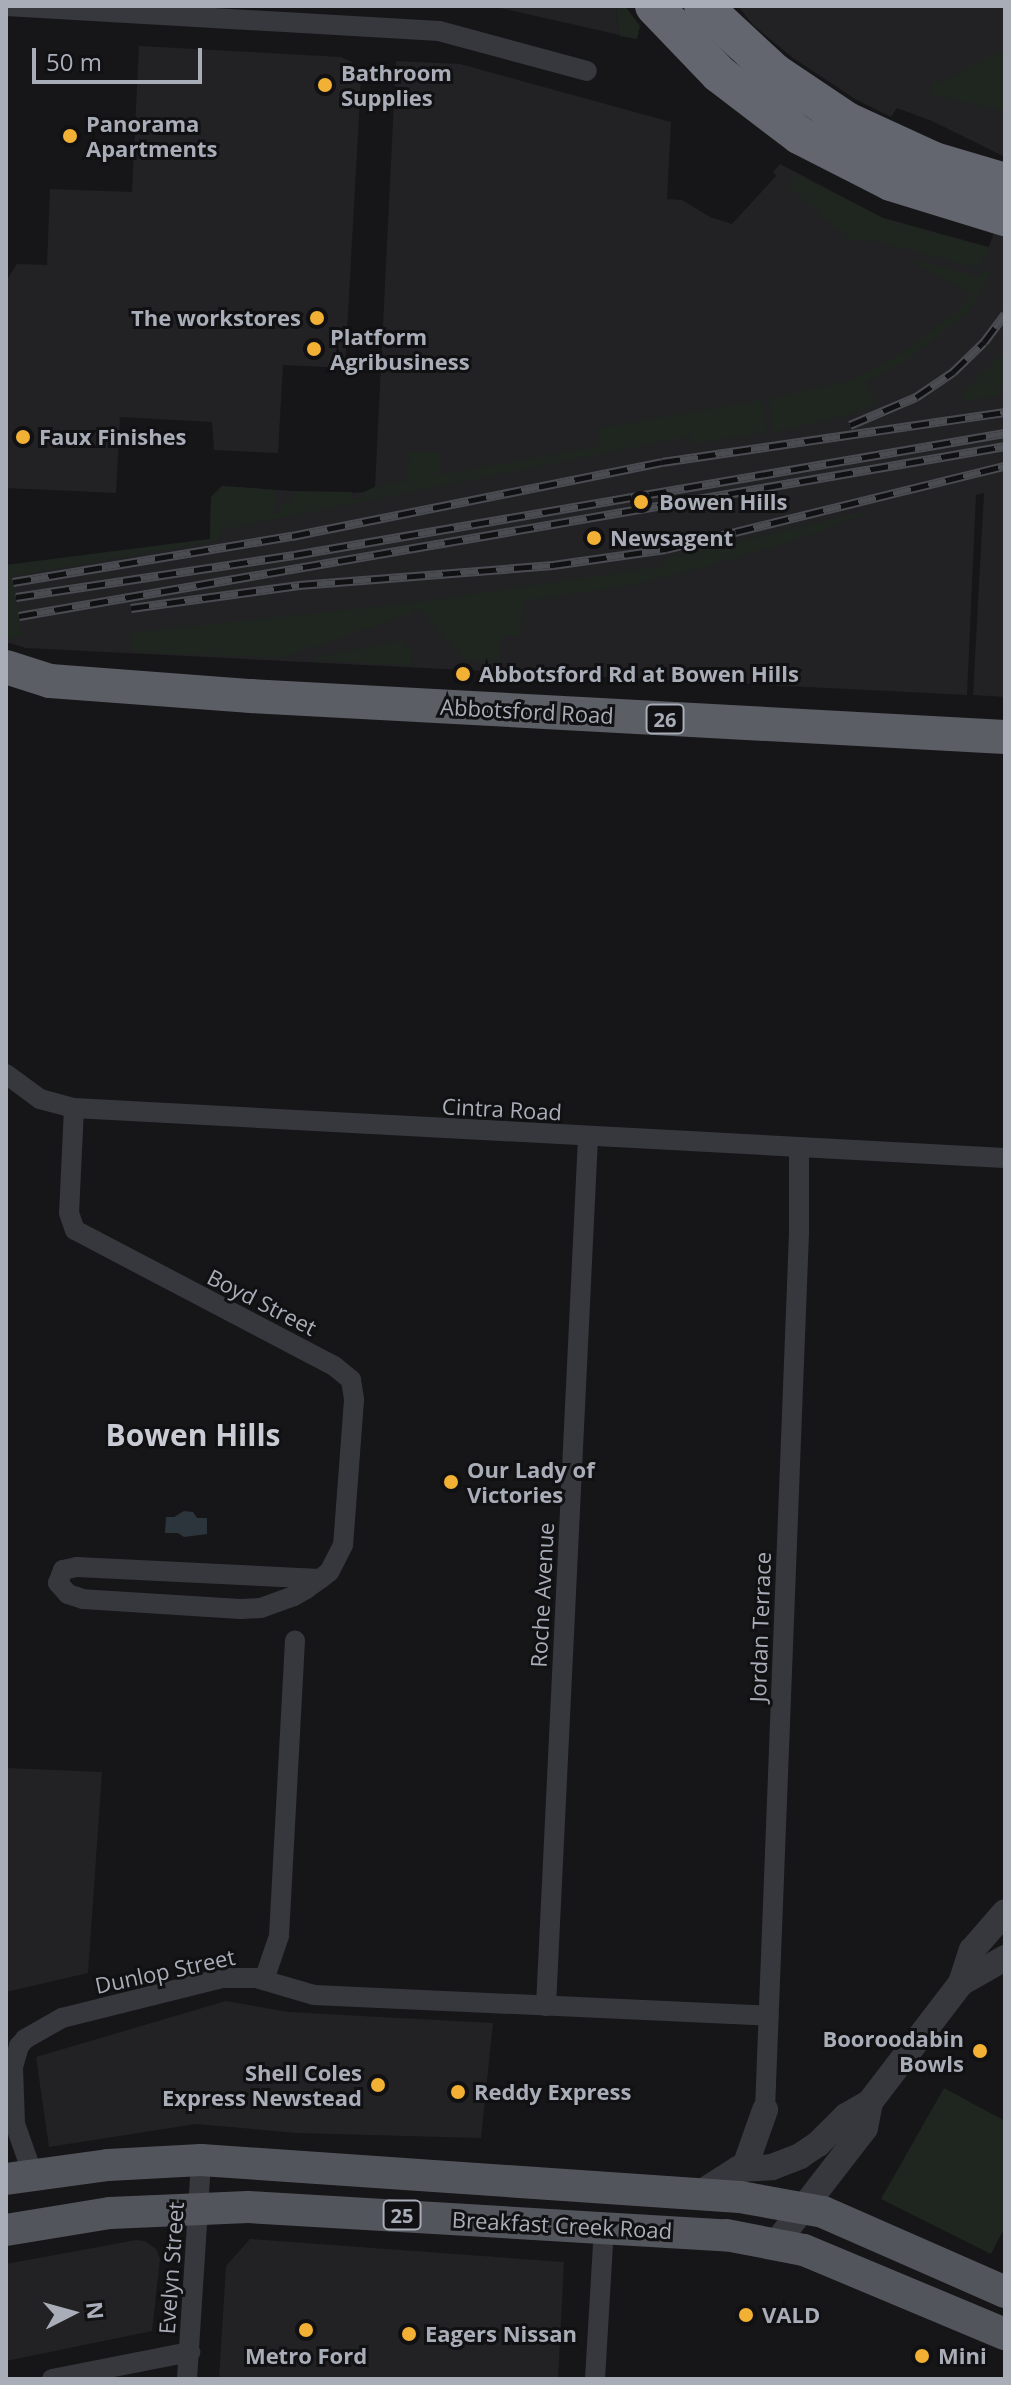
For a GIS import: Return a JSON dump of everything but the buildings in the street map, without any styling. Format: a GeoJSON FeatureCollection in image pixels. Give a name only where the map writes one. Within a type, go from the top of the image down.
{"type":"FeatureCollection","features":[{"type":"Feature","properties":{"kind":"highway"},"geometry":{"type":"LineString","coordinates":[[654,6],[719,74],[799,135],[891,182],[1003,205]]}},
{"type":"Feature","properties":{"kind":"highway"},"geometry":{"type":"LineString","coordinates":[[703,6],[774,72],[847,121],[934,161],[1003,205]]}},
{"type":"Feature","properties":{"kind":"highway","name":"Abbotsford Road"},"geometry":{"type":"LineString","coordinates":[[6,667],[50,681],[251,696],[1005,737]]}},
{"type":"Feature","properties":{"kind":"highway","name":"Abbotsford Road"},"geometry":{"type":"LineString","coordinates":[[6,693],[50,681]]}},
{"type":"Feature","properties":{"kind":"main road","name":"Breakfast Creek Road"},"geometry":{"type":"LineString","coordinates":[[20,2177],[108,2165],[201,2160],[699,2194],[806,2208],[857,2226],[1005,2292]]}},
{"type":"Feature","properties":{"kind":"main road","name":"Breakfast Creek Road"},"geometry":{"type":"LineString","coordinates":[[6,2230],[110,2213],[248,2207],[726,2235],[777,2242],[828,2259],[1005,2334]]}},
{"type":"Feature","properties":{"kind":"street"},"geometry":{"type":"LineString","coordinates":[[6,6],[439,31],[587,71]]}},
{"type":"Feature","properties":{"kind":"street","name":"Cintra Road"},"geometry":{"type":"LineString","coordinates":[[6,1074],[40,1099],[74,1108],[1005,1158]]}},
{"type":"Feature","properties":{"kind":"street","name":"Boyd Street"},"geometry":{"type":"LineString","coordinates":[[74,1108],[69,1213],[75,1230],[334,1366],[351,1380],[354,1400],[345,1532],[334,1566],[320,1579],[278,1603],[240,1609],[83,1599],[61,1588],[58,1579],[63,1570],[77,1567],[320,1579]]}},
{"type":"Feature","properties":{"kind":"street","name":"Roche Avenue"},"geometry":{"type":"LineString","coordinates":[[546,2006],[588,1138]]}},
{"type":"Feature","properties":{"kind":"street","name":"Jordan Terrace"},"geometry":{"type":"LineString","coordinates":[[765,2110],[799,1233],[799,1147]]}},
{"type":"Feature","properties":{"kind":"street","name":"Dunlop Street"},"geometry":{"type":"LineString","coordinates":[[20,2177],[13,2067],[19,2046],[34,2031],[62,2018],[222,1978],[244,1976],[264,1980],[279,1936],[295,1640]]}},
{"type":"Feature","properties":{"kind":"street"},"geometry":{"type":"LineString","coordinates":[[699,2194],[738,2169],[772,2167],[800,2156],[818,2144],[846,2116],[870,2102],[961,1983],[972,1950],[1005,1912]]}},
{"type":"Feature","properties":{"kind":"street"},"geometry":{"type":"LineString","coordinates":[[961,1983],[1005,1958]]}},
{"type":"Feature","properties":{"kind":"street"},"geometry":{"type":"LineString","coordinates":[[264,1980],[314,1995],[769,2016]]}},
{"type":"Feature","properties":{"kind":"street"},"geometry":{"type":"LineString","coordinates":[[777,2242],[865,2128],[870,2102]]}},
{"type":"Feature","properties":{"kind":"street"},"geometry":{"type":"LineString","coordinates":[[744,2169],[765,2110]]}},
{"type":"Feature","properties":{"kind":"street","name":"Evelyn Street"},"geometry":{"type":"LineString","coordinates":[[187,2379],[201,2160]]}},
{"type":"Feature","properties":{"kind":"street"},"geometry":{"type":"LineString","coordinates":[[595,2379],[604,2227]]}},
{"type":"Feature","properties":{"kind":"street"},"geometry":{"type":"LineString","coordinates":[[52,2379],[190,2352]]}},
{"type":"Feature","properties":{"kind":"shaded area"},"geometry":{"type":"Polygon","coordinates":[[[491,6],[616,6],[620,35],[491,6]]]}},
{"type":"Feature","properties":{"kind":"shaded area"},"geometry":{"type":"Polygon","coordinates":[[[616,6],[625,6],[640,26],[637,39],[620,36],[616,6]]]}},
{"type":"Feature","properties":{"kind":"shaded area"},"geometry":{"type":"Polygon","coordinates":[[[738,6],[1005,6],[1005,157],[932,121],[897,108],[891,117],[855,99],[793,58],[753,25],[738,6]]]}},
{"type":"Feature","properties":{"kind":"shaded area"},"geometry":{"type":"Polygon","coordinates":[[[139,46],[341,57],[352,62],[358,70],[361,79],[345,368],[283,365],[278,453],[214,450],[212,422],[120,417],[116,493],[6,488],[6,281],[17,264],[47,265],[50,189],[132,192],[139,46]]]}},
{"type":"Feature","properties":{"kind":"shaded area"},"geometry":{"type":"Polygon","coordinates":[[[999,51],[1005,62],[1005,112],[929,94],[934,76],[938,84],[999,51]]]}},
{"type":"Feature","properties":{"kind":"shaded area"},"geometry":{"type":"Polygon","coordinates":[[[396,61],[460,64],[671,122],[667,199],[682,200],[710,217],[732,224],[776,176],[773,172],[780,164],[883,218],[989,247],[1005,198],[1005,697],[973,695],[984,493],[976,495],[967,695],[26,648],[6,642],[6,565],[210,539],[211,497],[222,486],[335,494],[364,492],[375,487],[396,61]]]}},
{"type":"Feature","properties":{"kind":"shaded area"},"geometry":{"type":"Polygon","coordinates":[[[797,175],[883,218],[990,248],[978,268],[874,241],[850,240],[788,186],[797,175]]]}},
{"type":"Feature","properties":{"kind":"shaded area"},"geometry":{"type":"Polygon","coordinates":[[[905,258],[976,276],[985,271],[990,273],[979,297],[966,314],[910,358],[866,382],[877,404],[847,416],[774,432],[768,399],[852,380],[905,351],[960,308],[971,294],[905,258]]]}},
{"type":"Feature","properties":{"kind":"shaded area"},"geometry":{"type":"Polygon","coordinates":[[[1005,352],[1005,378],[998,396],[962,402],[963,392],[1005,352]]]}},
{"type":"Feature","properties":{"kind":"shaded area"},"geometry":{"type":"Polygon","coordinates":[[[762,400],[767,432],[693,444],[691,436],[222,530],[218,541],[12,576],[22,636],[6,639],[6,565],[210,539],[211,497],[222,486],[276,490],[274,513],[280,514],[281,502],[289,503],[295,491],[352,492],[353,500],[364,499],[364,492],[375,487],[407,481],[409,451],[439,453],[439,475],[600,446],[598,428],[762,400]]]}},
{"type":"Feature","properties":{"kind":"shaded area"},"geometry":{"type":"Polygon","coordinates":[[[876,509],[806,537],[702,568],[633,585],[523,601],[520,637],[501,636],[500,662],[466,660],[420,610],[413,609],[413,613],[281,658],[133,652],[129,633],[409,603],[665,566],[663,559],[876,509]]]}},
{"type":"Feature","properties":{"kind":"shaded area"},"geometry":{"type":"Polygon","coordinates":[[[404,640],[403,646],[412,647],[411,666],[316,660],[314,657],[404,640]]]}},
{"type":"Feature","properties":{"kind":"shaded area"},"geometry":{"type":"Polygon","coordinates":[[[184,1511],[193,1512],[197,1518],[207,1518],[207,1534],[184,1537],[178,1533],[165,1533],[166,1517],[174,1517],[184,1511]]]}},
{"type":"Feature","properties":{"kind":"shaded area"},"geometry":{"type":"Polygon","coordinates":[[[8,1768],[102,1772],[88,1973],[6,1992],[8,1768]]]}},
{"type":"Feature","properties":{"kind":"shaded area"},"geometry":{"type":"Polygon","coordinates":[[[226,2001],[288,2012],[493,2023],[481,2138],[297,2133],[196,2124],[49,2147],[36,2057],[226,2001]]]}},
{"type":"Feature","properties":{"kind":"shaded area"},"geometry":{"type":"Polygon","coordinates":[[[944,2088],[1005,2121],[1005,2227],[991,2254],[881,2199],[944,2088]]]}},
{"type":"Feature","properties":{"kind":"shaded area"},"geometry":{"type":"Polygon","coordinates":[[[250,2239],[564,2262],[558,2379],[219,2379],[226,2266],[250,2239]]]}},
{"type":"Feature","properties":{"kind":"shaded area"},"geometry":{"type":"Polygon","coordinates":[[[136,2240],[145,2241],[156,2249],[160,2259],[152,2331],[6,2361],[6,2264],[136,2240]]]}},
{"type":"Feature","properties":{"kind":"railway"},"geometry":{"type":"LineString","coordinates":[[850,425],[916,397],[953,372],[984,342],[1005,314]]}},
{"type":"Feature","properties":{"kind":"railway"},"geometry":{"type":"LineString","coordinates":[[13,582],[292,536],[662,462],[1005,412]]}},
{"type":"Feature","properties":{"kind":"railway"},"geometry":{"type":"LineString","coordinates":[[16,597],[294,555],[1005,433]]}},
{"type":"Feature","properties":{"kind":"railway"},"geometry":{"type":"LineString","coordinates":[[19,616],[1005,446]]}},
{"type":"Feature","properties":{"kind":"railway"},"geometry":{"type":"LineString","coordinates":[[131,608],[299,585],[553,565],[666,549],[1005,466]]}},
{"type":"Feature","properties":{"kind":"place","name":"Bathroom Supplies"},"geometry":{"type":"Point","coordinates":[325,85]}},
{"type":"Feature","properties":{"kind":"place","name":"Panorama Apartments"},"geometry":{"type":"Point","coordinates":[70,136]}},
{"type":"Feature","properties":{"kind":"place","name":"The workstores"},"geometry":{"type":"Point","coordinates":[317,318]}},
{"type":"Feature","properties":{"kind":"place","name":"Platform Agribusiness"},"geometry":{"type":"Point","coordinates":[314,349]}},
{"type":"Feature","properties":{"kind":"place","name":"Faux Finishes"},"geometry":{"type":"Point","coordinates":[23,437]}},
{"type":"Feature","properties":{"kind":"place","name":"Bowen Hills"},"geometry":{"type":"Point","coordinates":[641,502]}},
{"type":"Feature","properties":{"kind":"place","name":"Newsagent"},"geometry":{"type":"Point","coordinates":[594,538]}},
{"type":"Feature","properties":{"kind":"place","name":"Abbotsford Rd at Bowen Hills"},"geometry":{"type":"Point","coordinates":[463,674]}},
{"type":"Feature","properties":{"kind":"place","name":"Our Lady of Victories"},"geometry":{"type":"Point","coordinates":[451,1482]}},
{"type":"Feature","properties":{"kind":"place","name":"Booroodabin Bowls"},"geometry":{"type":"Point","coordinates":[980,2051]}},
{"type":"Feature","properties":{"kind":"place","name":"Shell Coles Express Newstead"},"geometry":{"type":"Point","coordinates":[378,2085]}},
{"type":"Feature","properties":{"kind":"place","name":"Reddy Express"},"geometry":{"type":"Point","coordinates":[458,2092]}},
{"type":"Feature","properties":{"kind":"place","name":"VALD"},"geometry":{"type":"Point","coordinates":[746,2315]}},
{"type":"Feature","properties":{"kind":"place","name":"Metro Ford"},"geometry":{"type":"Point","coordinates":[306,2330]}},
{"type":"Feature","properties":{"kind":"place","name":"Eagers Nissan"},"geometry":{"type":"Point","coordinates":[409,2334]}},
{"type":"Feature","properties":{"kind":"place","name":"Mini"},"geometry":{"type":"Point","coordinates":[922,2356]}},
{"type":"Feature","properties":{"kind":"district","name":"Bowen Hills"},"geometry":{"type":"Point","coordinates":[193,1435]}}]}
